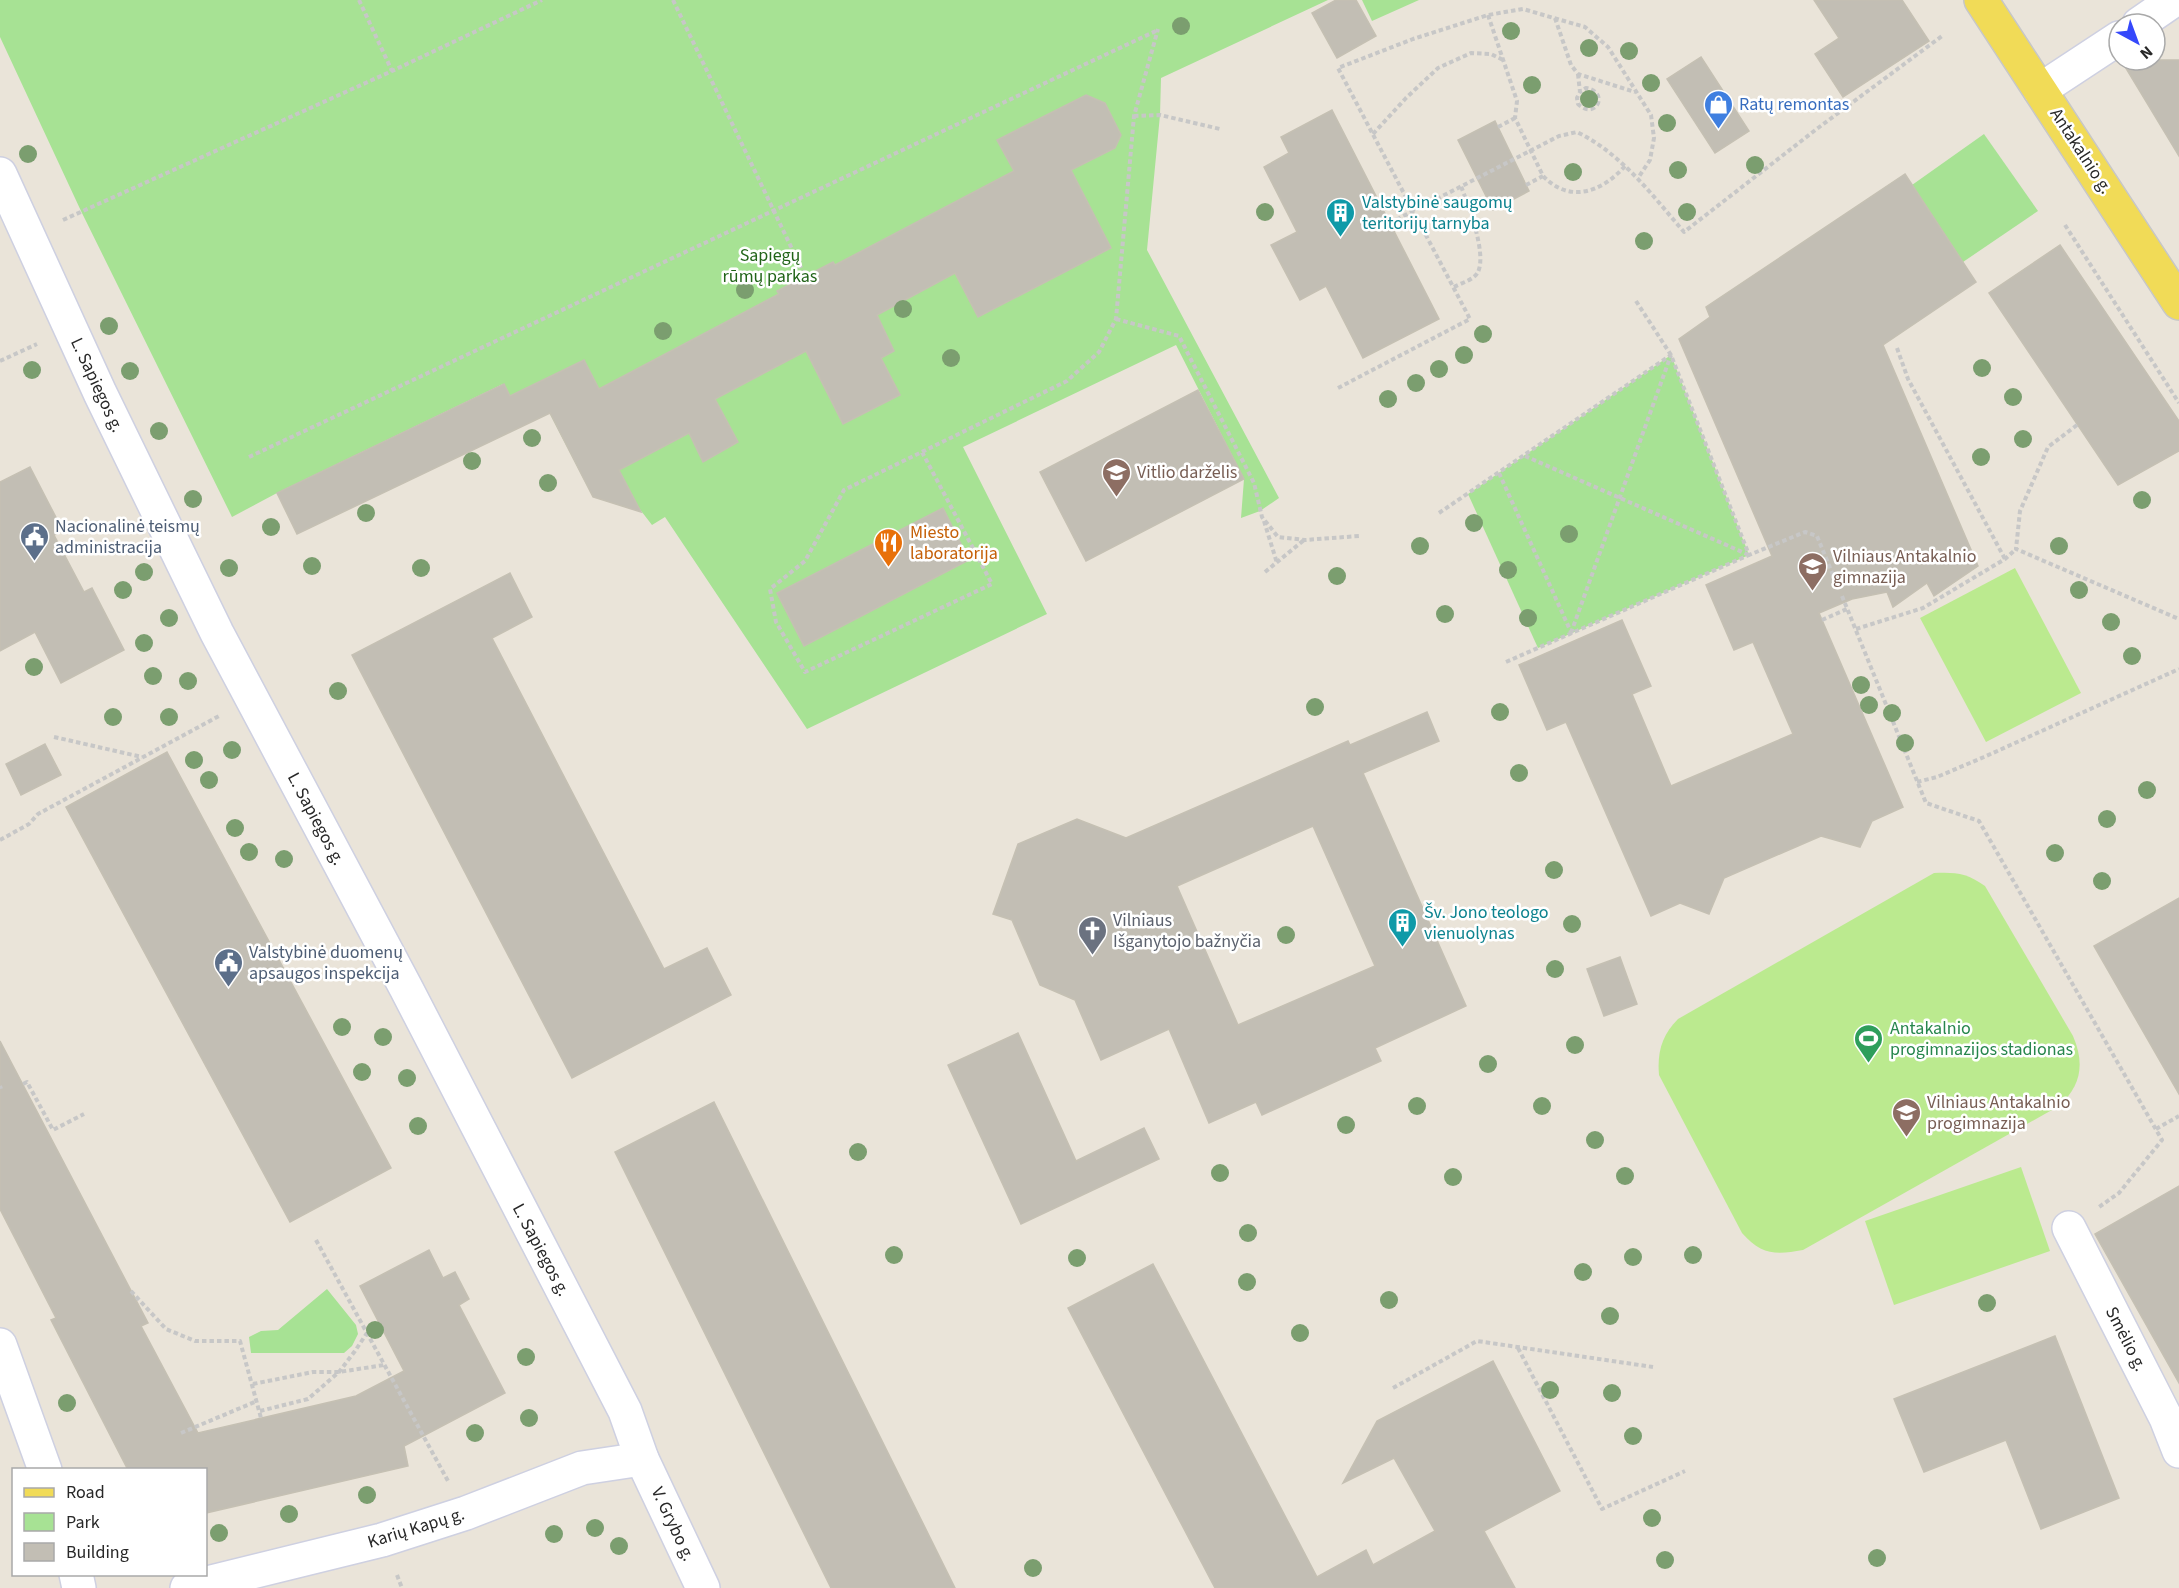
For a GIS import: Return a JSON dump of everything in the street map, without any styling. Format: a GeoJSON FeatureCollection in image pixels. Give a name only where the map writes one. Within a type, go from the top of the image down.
{"type":"FeatureCollection","features":[{"type":"Feature","properties":{"kind":"main road","name":"Antakalnio g."},"geometry":{"type":"LineString","coordinates":[[1981,0],[2179,303]]}},
{"type":"Feature","properties":{"kind":"street"},"geometry":{"type":"LineString","coordinates":[[2156,12],[2174,0]]}},
{"type":"Feature","properties":{"kind":"street"},"geometry":{"type":"LineString","coordinates":[[2040,90],[2107,46]]}},
{"type":"Feature","properties":{"kind":"street","name":"L. Sapiegos g."},"geometry":{"type":"LineString","coordinates":[[0,174],[70,328],[202,602],[626,1411],[642,1459]]}},
{"type":"Feature","properties":{"kind":"street","name":"Smėlio g."},"geometry":{"type":"LineString","coordinates":[[2069,1228],[2166,1418],[2179,1451]]}},
{"type":"Feature","properties":{"kind":"street"},"geometry":{"type":"LineString","coordinates":[[0,1345],[44,1468]]}},
{"type":"Feature","properties":{"kind":"street","name":"Karių Kapų g."},"geometry":{"type":"LineString","coordinates":[[188,1588],[382,1540],[466,1513],[582,1468],[642,1459]]}},
{"type":"Feature","properties":{"kind":"street","name":"V. Grybo g."},"geometry":{"type":"LineString","coordinates":[[642,1459],[703,1588]]}},
{"type":"Feature","properties":{"kind":"path"},"geometry":{"type":"LineString","coordinates":[[359,0],[392,70]]}},
{"type":"Feature","properties":{"kind":"path"},"geometry":{"type":"LineString","coordinates":[[81,211],[542,0]]}},
{"type":"Feature","properties":{"kind":"path"},"geometry":{"type":"LineString","coordinates":[[673,0],[805,276]]}},
{"type":"Feature","properties":{"kind":"path"},"geometry":{"type":"LineString","coordinates":[[1338,388],[1470,319],[1338,68],[1413,39],[1488,15],[1523,9],[1585,27],[1608,46],[1651,115],[1654,138],[1650,160],[1638,178]]}},
{"type":"Feature","properties":{"kind":"path"},"geometry":{"type":"LineString","coordinates":[[1488,15],[1517,101],[1515,118],[1543,176],[1571,193],[1587,192],[1613,180],[1625,166]]}},
{"type":"Feature","properties":{"kind":"path"},"geometry":{"type":"LineString","coordinates":[[1555,17],[1571,65],[1578,74],[1580,92],[1577,98],[1578,104],[1583,109],[1590,110],[1596,107],[1599,101],[1598,94],[1593,89],[1586,88],[1580,92]]}},
{"type":"Feature","properties":{"kind":"path"},"geometry":{"type":"LineString","coordinates":[[249,457],[1158,29],[1134,116],[1116,319],[1099,352],[1067,381],[844,490],[805,561],[770,589],[776,622],[805,672],[992,584],[922,452]]}},
{"type":"Feature","properties":{"kind":"path"},"geometry":{"type":"LineString","coordinates":[[1390,223],[1559,136],[1577,132],[1593,140],[1638,178],[1684,232],[1942,36]]}},
{"type":"Feature","properties":{"kind":"path"},"geometry":{"type":"LineString","coordinates":[[1373,134],[1438,68],[1471,53],[1491,54],[1504,61]]}},
{"type":"Feature","properties":{"kind":"path"},"geometry":{"type":"LineString","coordinates":[[1578,74],[1635,92]]}},
{"type":"Feature","properties":{"kind":"path"},"geometry":{"type":"LineString","coordinates":[[1134,116],[1160,115],[1220,129]]}},
{"type":"Feature","properties":{"kind":"path"},"geometry":{"type":"LineString","coordinates":[[1498,127],[1515,118]]}},
{"type":"Feature","properties":{"kind":"path"},"geometry":{"type":"LineString","coordinates":[[1526,185],[1543,176]]}},
{"type":"Feature","properties":{"kind":"path"},"geometry":{"type":"LineString","coordinates":[[1454,287],[1472,278],[1478,272],[1479,261],[1478,231],[1461,186]]}},
{"type":"Feature","properties":{"kind":"path"},"geometry":{"type":"LineString","coordinates":[[2065,225],[2179,403]]}},
{"type":"Feature","properties":{"kind":"path"},"geometry":{"type":"LineString","coordinates":[[1636,301],[1671,355],[1749,555]]}},
{"type":"Feature","properties":{"kind":"path"},"geometry":{"type":"LineString","coordinates":[[1116,319],[1179,336],[1254,483],[1277,563]]}},
{"type":"Feature","properties":{"kind":"path"},"geometry":{"type":"LineString","coordinates":[[1897,348],[1908,379],[2005,559]]}},
{"type":"Feature","properties":{"kind":"path"},"geometry":{"type":"LineString","coordinates":[[1440,513],[1671,355]]}},
{"type":"Feature","properties":{"kind":"path"},"geometry":{"type":"LineString","coordinates":[[1571,633],[1671,355]]}},
{"type":"Feature","properties":{"kind":"path"},"geometry":{"type":"LineString","coordinates":[[1856,629],[1923,608],[2005,559],[2016,549],[2020,511],[2048,447],[2077,424]]}},
{"type":"Feature","properties":{"kind":"path"},"geometry":{"type":"LineString","coordinates":[[1525,455],[1749,555]]}},
{"type":"Feature","properties":{"kind":"path"},"geometry":{"type":"LineString","coordinates":[[1499,473],[1571,633]]}},
{"type":"Feature","properties":{"kind":"path"},"geometry":{"type":"LineString","coordinates":[[1262,517],[1278,537],[1305,540],[1359,536]]}},
{"type":"Feature","properties":{"kind":"path"},"geometry":{"type":"LineString","coordinates":[[1506,662],[1805,532],[1817,536],[1835,580]]}},
{"type":"Feature","properties":{"kind":"path"},"geometry":{"type":"LineString","coordinates":[[1265,572],[1305,540]]}},
{"type":"Feature","properties":{"kind":"path"},"geometry":{"type":"LineString","coordinates":[[2016,549],[2179,619]]}},
{"type":"Feature","properties":{"kind":"path"},"geometry":{"type":"LineString","coordinates":[[1842,596],[1926,803],[1979,821],[2162,1140],[2119,1193],[2069,1228]]}},
{"type":"Feature","properties":{"kind":"path"},"geometry":{"type":"LineString","coordinates":[[1822,620],[1847,609]]}},
{"type":"Feature","properties":{"kind":"path"},"geometry":{"type":"LineString","coordinates":[[1917,782],[1937,777],[1984,757],[2179,669]]}},
{"type":"Feature","properties":{"kind":"path"},"geometry":{"type":"LineString","coordinates":[[0,840],[29,824],[38,814],[252,698]]}},
{"type":"Feature","properties":{"kind":"path"},"geometry":{"type":"LineString","coordinates":[[54,737],[143,757]]}},
{"type":"Feature","properties":{"kind":"path"},"geometry":{"type":"LineString","coordinates":[[23,1084],[27,1082],[53,1130],[84,1114]]}},
{"type":"Feature","properties":{"kind":"path"},"geometry":{"type":"LineString","coordinates":[[2156,1130],[2179,1116]]}},
{"type":"Feature","properties":{"kind":"path"},"geometry":{"type":"LineString","coordinates":[[316,1240],[466,1513]]}},
{"type":"Feature","properties":{"kind":"path"},"geometry":{"type":"LineString","coordinates":[[131,1291],[166,1329],[195,1341],[240,1341],[261,1418]]}},
{"type":"Feature","properties":{"kind":"path"},"geometry":{"type":"LineString","coordinates":[[260,1411],[308,1399],[339,1372],[367,1333]]}},
{"type":"Feature","properties":{"kind":"path"},"geometry":{"type":"LineString","coordinates":[[1393,1388],[1477,1341],[1653,1367]]}},
{"type":"Feature","properties":{"kind":"path"},"geometry":{"type":"LineString","coordinates":[[1518,1347],[1602,1509],[1685,1471]]}},
{"type":"Feature","properties":{"kind":"path"},"geometry":{"type":"LineString","coordinates":[[253,1384],[313,1372],[339,1372],[384,1365]]}},
{"type":"Feature","properties":{"kind":"path"},"geometry":{"type":"LineString","coordinates":[[181,1433],[256,1401]]}},
{"type":"Feature","properties":{"kind":"green space","name":"Sapiegų rūmų parkas"},"geometry":{"type":"Polygon","coordinates":[[[0,0],[1328,0],[1161,78],[1160,115],[1147,250],[1279,498],[1260,511],[1241,518],[1244,479],[1176,345],[963,447],[1047,614],[807,729],[665,517],[652,525],[628,494],[593,497],[549,412],[524,425],[503,384],[232,517],[81,211],[0,37],[0,0]]]}},
{"type":"Feature","properties":{"kind":"green space"},"geometry":{"type":"Polygon","coordinates":[[[1362,0],[1419,0],[1372,21],[1362,0]]]}},
{"type":"Feature","properties":{"kind":"green space"},"geometry":{"type":"Polygon","coordinates":[[[1984,134],[2038,211],[1963,262],[1912,185],[1984,134]]]}},
{"type":"Feature","properties":{"kind":"green space"},"geometry":{"type":"Polygon","coordinates":[[[1671,355],[1749,555],[1538,648],[1468,494],[1671,355]]]}},
{"type":"Feature","properties":{"kind":"green space"},"geometry":{"type":"Polygon","coordinates":[[[2015,568],[2081,693],[1986,742],[1920,618],[2015,568]]]}},
{"type":"Feature","properties":{"kind":"green space","name":"Antakalnio progimnazijos stadionas"},"geometry":{"type":"Polygon","coordinates":[[[1934,873],[1961,874],[1985,886],[2073,1036],[2080,1065],[2072,1091],[2059,1106],[1803,1250],[1777,1253],[1756,1246],[1742,1233],[1659,1075],[1660,1051],[1664,1038],[1678,1019],[1934,873]]]}},
{"type":"Feature","properties":{"kind":"green space"},"geometry":{"type":"Polygon","coordinates":[[[2021,1167],[2050,1251],[1894,1305],[1865,1221],[2021,1167]]]}},
{"type":"Feature","properties":{"kind":"green space"},"geometry":{"type":"Polygon","coordinates":[[[327,1289],[356,1325],[358,1334],[352,1346],[344,1353],[251,1353],[249,1337],[261,1331],[278,1330],[327,1289]]]}},
{"type":"Feature","properties":{"kind":"building"},"geometry":{"type":"Polygon","coordinates":[[[1336,0],[1356,0],[1376,36],[1337,58],[1312,13],[1336,0]]]}},
{"type":"Feature","properties":{"kind":"building"},"geometry":{"type":"Polygon","coordinates":[[[1814,0],[1902,0],[1929,41],[1843,97],[1815,54],[1839,38],[1814,0]]]}},
{"type":"Feature","properties":{"kind":"building"},"geometry":{"type":"Polygon","coordinates":[[[1701,57],[1749,131],[1715,153],[1667,79],[1701,57]]]}},
{"type":"Feature","properties":{"kind":"building"},"geometry":{"type":"Polygon","coordinates":[[[2167,60],[2179,60],[2179,156],[2128,72],[2167,72],[2167,60]]]}},
{"type":"Feature","properties":{"kind":"building"},"geometry":{"type":"Polygon","coordinates":[[[1086,95],[1105,103],[1121,135],[1115,148],[1071,170],[1111,248],[978,317],[955,273],[877,315],[894,351],[881,358],[900,395],[843,424],[806,351],[715,399],[738,442],[703,462],[689,433],[619,470],[641,512],[593,497],[550,413],[297,534],[277,493],[504,384],[510,396],[584,360],[599,389],[779,294],[777,291],[833,262],[835,265],[1014,171],[997,140],[1086,95]]]}},
{"type":"Feature","properties":{"kind":"building","name":"Valstybinė saugomų teritorijų tarnyba"},"geometry":{"type":"Polygon","coordinates":[[[1332,110],[1439,319],[1363,358],[1326,286],[1300,300],[1271,245],[1297,232],[1264,167],[1289,153],[1281,137],[1332,110]]]}},
{"type":"Feature","properties":{"kind":"building"},"geometry":{"type":"Polygon","coordinates":[[[1495,121],[1529,191],[1493,210],[1458,140],[1495,121]]]}},
{"type":"Feature","properties":{"kind":"building"},"geometry":{"type":"Polygon","coordinates":[[[1905,174],[1976,282],[1883,345],[1978,566],[1934,596],[1927,583],[1893,607],[1887,592],[1852,599],[1819,613],[1903,807],[1872,821],[1860,847],[1821,836],[1724,878],[1709,914],[1680,903],[1651,916],[1566,722],[1547,730],[1519,665],[1622,620],[1651,686],[1632,694],[1671,786],[1793,734],[1753,642],[1734,650],[1706,585],[1772,556],[1679,339],[1710,317],[1706,307],[1905,174]]]}},
{"type":"Feature","properties":{"kind":"building"},"geometry":{"type":"Polygon","coordinates":[[[2060,245],[2179,421],[2179,451],[2118,485],[1989,293],[2060,245]]]}},
{"type":"Feature","properties":{"kind":"building"},"geometry":{"type":"Polygon","coordinates":[[[1198,390],[1244,479],[1086,561],[1040,472],[1198,390]]]}},
{"type":"Feature","properties":{"kind":"building","name":"Nacionalinė teismų administracija"},"geometry":{"type":"Polygon","coordinates":[[[30,467],[63,531],[54,535],[84,592],[92,588],[124,650],[61,683],[35,632],[0,651],[0,482],[30,467]]]}},
{"type":"Feature","properties":{"kind":"building"},"geometry":{"type":"Polygon","coordinates":[[[943,508],[969,560],[804,646],[777,593],[943,508]]]}},
{"type":"Feature","properties":{"kind":"building"},"geometry":{"type":"Polygon","coordinates":[[[510,573],[532,617],[492,638],[664,969],[707,948],[731,995],[572,1078],[352,655],[510,573]]]}},
{"type":"Feature","properties":{"kind":"building","name":"Šv. Jono teologo vienuolynas"},"geometry":{"type":"Polygon","coordinates":[[[1427,712],[1439,741],[1363,773],[1466,1006],[1375,1048],[1381,1061],[1262,1115],[1256,1102],[1209,1123],[1169,1029],[1101,1060],[1075,1000],[1040,985],[1012,920],[993,914],[1018,844],[1077,819],[1126,838],[1348,741],[1350,745],[1427,712]],[[1313,826],[1177,886],[1238,1025],[1375,966],[1313,826]]]}},
{"type":"Feature","properties":{"kind":"building"},"geometry":{"type":"Polygon","coordinates":[[[45,744],[61,775],[21,795],[6,764],[45,744]]]}},
{"type":"Feature","properties":{"kind":"building","name":"Valstybinė duomenų apsaugos inspekcija"},"geometry":{"type":"Polygon","coordinates":[[[167,752],[391,1168],[290,1222],[66,807],[167,752]]]}},
{"type":"Feature","properties":{"kind":"building"},"geometry":{"type":"Polygon","coordinates":[[[2179,898],[2179,1094],[2094,946],[2179,898]]]}},
{"type":"Feature","properties":{"kind":"building"},"geometry":{"type":"Polygon","coordinates":[[[1620,957],[1637,1004],[1604,1016],[1587,969],[1620,957]]]}},
{"type":"Feature","properties":{"kind":"building"},"geometry":{"type":"Polygon","coordinates":[[[1018,1033],[1076,1161],[1144,1128],[1159,1159],[1021,1224],[948,1065],[1018,1033]]]}},
{"type":"Feature","properties":{"kind":"building"},"geometry":{"type":"Polygon","coordinates":[[[0,1041],[148,1323],[141,1326],[198,1433],[356,1396],[404,1371],[360,1286],[429,1250],[443,1278],[455,1272],[469,1299],[459,1305],[505,1393],[404,1446],[408,1466],[207,1513],[207,1468],[127,1468],[51,1320],[56,1318],[0,1209],[0,1041]]]}},
{"type":"Feature","properties":{"kind":"building"},"geometry":{"type":"Polygon","coordinates":[[[714,1102],[955,1588],[831,1588],[615,1152],[714,1102]]]}},
{"type":"Feature","properties":{"kind":"building"},"geometry":{"type":"Polygon","coordinates":[[[2179,1186],[2179,1383],[2095,1234],[2179,1186]]]}},
{"type":"Feature","properties":{"kind":"building"},"geometry":{"type":"Polygon","coordinates":[[[1153,1264],[1317,1577],[1366,1550],[1373,1565],[1435,1531],[1394,1458],[1343,1483],[1377,1421],[1493,1361],[1560,1491],[1484,1531],[1515,1588],[1215,1588],[1068,1308],[1153,1264]]]}},
{"type":"Feature","properties":{"kind":"building"},"geometry":{"type":"Polygon","coordinates":[[[2055,1336],[2119,1498],[2041,1529],[2006,1440],[1924,1472],[1894,1399],[2055,1336]]]}},
{"type":"Feature","properties":{"kind":"place","name":"Ratų remontas"},"geometry":{"type":"Point","coordinates":[1718,130]}},
{"type":"Feature","properties":{"kind":"place","name":"Valstybinė saugomų teritorijų tarnyba"},"geometry":{"type":"Point","coordinates":[1341,238]}},
{"type":"Feature","properties":{"kind":"place","name":"Vitlio darželis"},"geometry":{"type":"Point","coordinates":[1116,498]}},
{"type":"Feature","properties":{"kind":"place","name":"Nacionalinė teismų administracija"},"geometry":{"type":"Point","coordinates":[34,562]}},
{"type":"Feature","properties":{"kind":"place","name":"Miesto laboratorija"},"geometry":{"type":"Point","coordinates":[889,568]}},
{"type":"Feature","properties":{"kind":"place","name":"Vilniaus Antakalnio gimnazija"},"geometry":{"type":"Point","coordinates":[1812,592]}},
{"type":"Feature","properties":{"kind":"place","name":"Šv. Jono teologo vienuolynas"},"geometry":{"type":"Point","coordinates":[1403,948]}},
{"type":"Feature","properties":{"kind":"place","name":"Vilniaus Išganytojo bažnyčia"},"geometry":{"type":"Point","coordinates":[1092,956]}},
{"type":"Feature","properties":{"kind":"place","name":"Valstybinė duomenų apsaugos inspekcija"},"geometry":{"type":"Point","coordinates":[228,988]}},
{"type":"Feature","properties":{"kind":"place","name":"Antakalnio progimnazijos stadionas"},"geometry":{"type":"Point","coordinates":[1869,1064]}},
{"type":"Feature","properties":{"kind":"place","name":"Vilniaus Antakalnio progimnazija"},"geometry":{"type":"Point","coordinates":[1906,1138]}}]}
